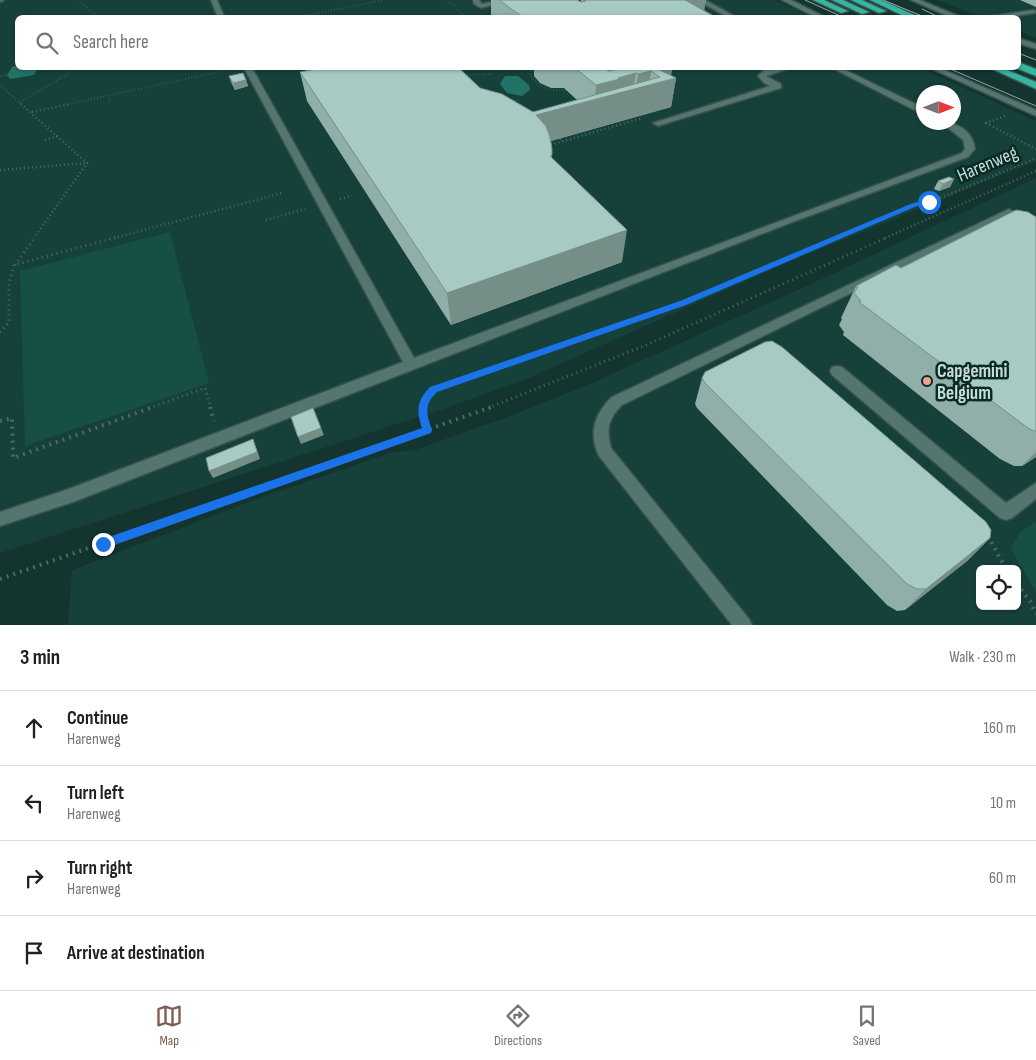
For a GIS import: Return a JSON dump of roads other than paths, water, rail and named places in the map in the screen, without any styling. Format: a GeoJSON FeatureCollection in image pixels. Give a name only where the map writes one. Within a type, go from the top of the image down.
{"type":"FeatureCollection","features":[{"type":"Feature","properties":{"kind":"highway"},"geometry":{"type":"LineString","coordinates":[[817,0],[851,15]]}},
{"type":"Feature","properties":{"kind":"highway"},"geometry":{"type":"LineString","coordinates":[[836,0],[870,15]]}},
{"type":"Feature","properties":{"kind":"highway"},"geometry":{"type":"LineString","coordinates":[[855,0],[891,15]]}},
{"type":"Feature","properties":{"kind":"highway"},"geometry":{"type":"LineString","coordinates":[[874,0],[910,15]]}},
{"type":"Feature","properties":{"kind":"highway"},"geometry":{"type":"LineString","coordinates":[[1021,66],[1036,73]]}},
{"type":"Feature","properties":{"kind":"highway"},"geometry":{"type":"LineString","coordinates":[[999,70],[1036,86]]}},
{"type":"Feature","properties":{"kind":"street"},"geometry":{"type":"LineString","coordinates":[[214,0],[221,15]]}},
{"type":"Feature","properties":{"kind":"street"},"geometry":{"type":"LineString","coordinates":[[476,0],[476,3],[480,6],[508,0]]}},
{"type":"Feature","properties":{"kind":"street"},"geometry":{"type":"LineString","coordinates":[[700,0],[729,15]]}},
{"type":"Feature","properties":{"kind":"street"},"geometry":{"type":"LineString","coordinates":[[785,0],[818,15]]}},
{"type":"Feature","properties":{"kind":"street"},"geometry":{"type":"LineString","coordinates":[[914,0],[952,15]]}},
{"type":"Feature","properties":{"kind":"street"},"geometry":{"type":"LineString","coordinates":[[1007,15],[1033,12]]}},
{"type":"Feature","properties":{"kind":"street"},"geometry":{"type":"LineString","coordinates":[[1021,41],[1036,47]]}},
{"type":"Feature","properties":{"kind":"street"},"geometry":{"type":"LineString","coordinates":[[249,70],[411,366]]}},
{"type":"Feature","properties":{"kind":"street"},"geometry":{"type":"LineString","coordinates":[[658,123],[778,86],[767,82],[762,76],[770,70]]}},
{"type":"Feature","properties":{"kind":"street"},"geometry":{"type":"LineString","coordinates":[[840,70],[916,108]]}},
{"type":"Feature","properties":{"kind":"street"},"geometry":{"type":"LineString","coordinates":[[938,70],[1036,114]]}},
{"type":"Feature","properties":{"kind":"street"},"geometry":{"type":"LineString","coordinates":[[0,519],[67,497],[965,154],[970,148],[969,141],[957,130]]}},
{"type":"Feature","properties":{"kind":"street"},"geometry":{"type":"LineString","coordinates":[[743,625],[604,451],[601,438],[601,423],[605,412],[617,401],[1009,212]]}},
{"type":"Feature","properties":{"kind":"street"},"geometry":{"type":"LineString","coordinates":[[837,371],[1006,512],[1036,490]]}},
{"type":"Feature","properties":{"kind":"tram line"},"geometry":{"type":"LineString","coordinates":[[805,0],[838,15]]}},
{"type":"Feature","properties":{"kind":"tram line"},"geometry":{"type":"LineString","coordinates":[[883,0],[920,15]]}},
{"type":"Feature","properties":{"kind":"tram line"},"geometry":{"type":"LineString","coordinates":[[922,9],[935,15]]}},
{"type":"Feature","properties":{"kind":"tram line"},"geometry":{"type":"LineString","coordinates":[[1021,54],[1036,60]]}},
{"type":"Feature","properties":{"kind":"tram line"},"geometry":{"type":"LineString","coordinates":[[953,70],[1036,106]]}},
{"type":"Feature","properties":{"kind":"place","name":"Capgemini Belgium"},"geometry":{"type":"Point","coordinates":[927,381]}}]}
